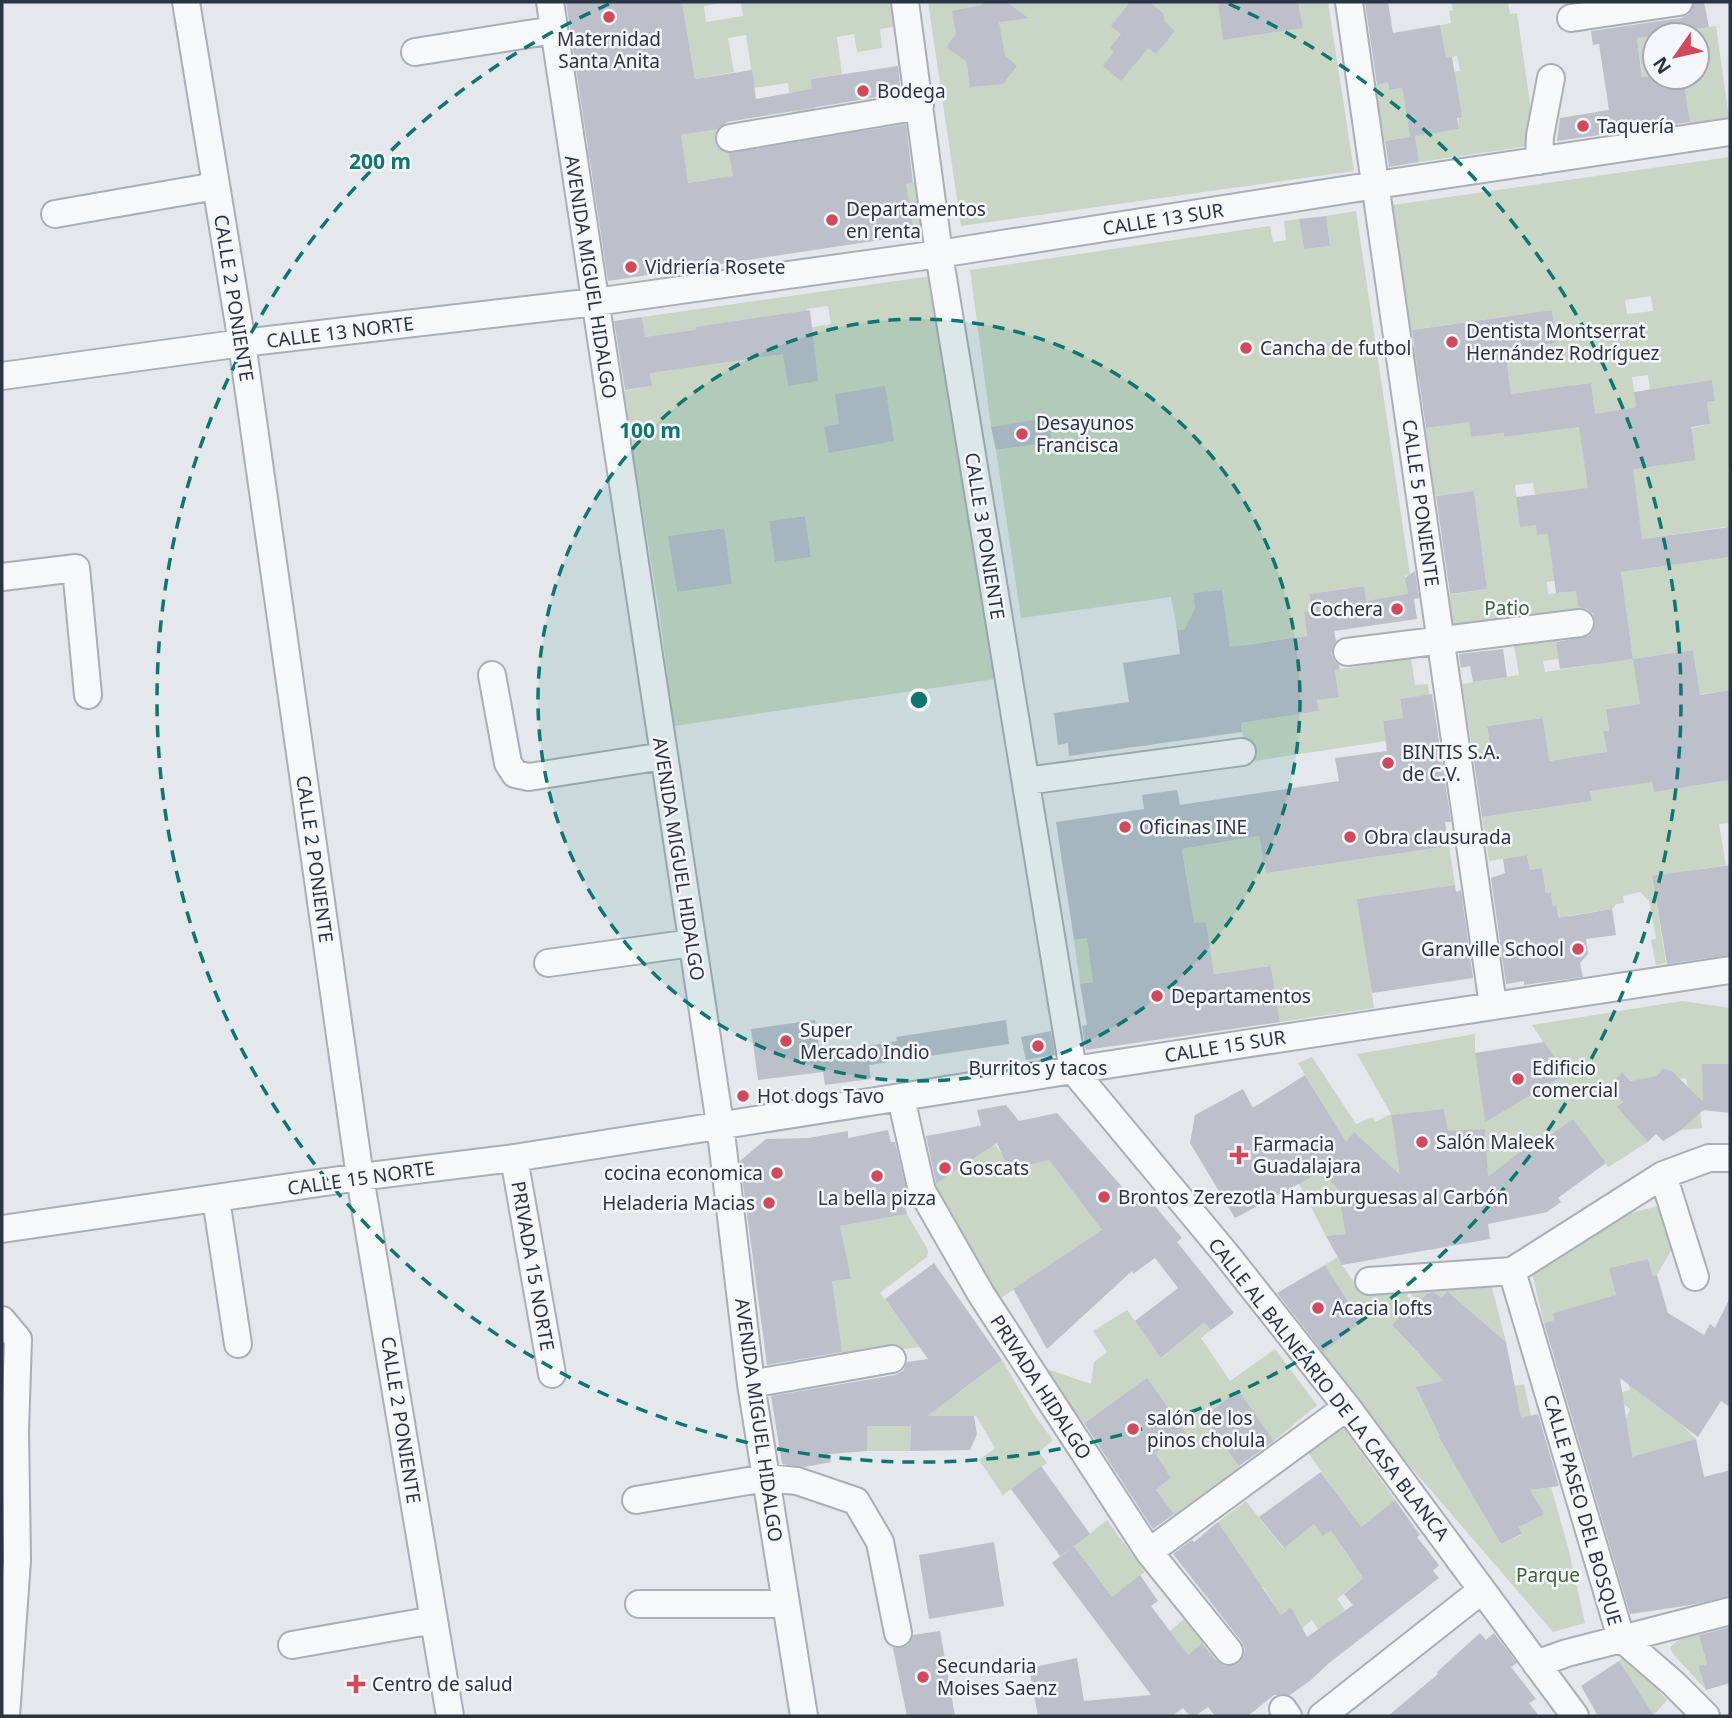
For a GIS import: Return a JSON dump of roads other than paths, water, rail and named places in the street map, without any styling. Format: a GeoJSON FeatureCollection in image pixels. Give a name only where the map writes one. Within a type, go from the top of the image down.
{"type":"FeatureCollection","features":[{"type":"Feature","properties":{"kind":"street","name":"CALLE 2 PONIENTE"},"geometry":{"type":"LineString","coordinates":[[186,2],[242,344],[360,1177],[450,1716]]}},
{"type":"Feature","properties":{"kind":"street","name":"AVENIDA MIGUEL HIDALGO"},"geometry":{"type":"LineString","coordinates":[[550,2],[720,1125],[751,1384],[804,1716]]}},
{"type":"Feature","properties":{"kind":"street","name":"CALLE 3 PONIENTE"},"geometry":{"type":"LineString","coordinates":[[905,2],[939,254],[1073,1070]]}},
{"type":"Feature","properties":{"kind":"street","name":"CALLE 5 PONIENTE"},"geometry":{"type":"LineString","coordinates":[[1349,2],[1493,1005]]}},
{"type":"Feature","properties":{"kind":"street"},"geometry":{"type":"LineString","coordinates":[[1571,18],[1679,2]]}},
{"type":"Feature","properties":{"kind":"street"},"geometry":{"type":"LineString","coordinates":[[415,52],[554,30]]}},
{"type":"Feature","properties":{"kind":"street"},"geometry":{"type":"LineString","coordinates":[[1539,161],[1540,136],[1552,78]]}},
{"type":"Feature","properties":{"kind":"street"},"geometry":{"type":"LineString","coordinates":[[730,138],[920,106]]}},
{"type":"Feature","properties":{"kind":"street","name":"CALLE 13 SUR"},"geometry":{"type":"LineString","coordinates":[[595,302],[939,254],[1730,132]]}},
{"type":"Feature","properties":{"kind":"street"},"geometry":{"type":"LineString","coordinates":[[55,214],[216,186]]}},
{"type":"Feature","properties":{"kind":"street","name":"CALLE 13 NORTE"},"geometry":{"type":"LineString","coordinates":[[2,376],[595,302]]}},
{"type":"Feature","properties":{"kind":"street"},"geometry":{"type":"LineString","coordinates":[[2,577],[76,568],[88,695]]}},
{"type":"Feature","properties":{"kind":"street"},"geometry":{"type":"LineString","coordinates":[[1348,652],[1580,623]]}},
{"type":"Feature","properties":{"kind":"street"},"geometry":{"type":"LineString","coordinates":[[492,676],[508,763],[515,774],[529,777],[664,756]]}},
{"type":"Feature","properties":{"kind":"street"},"geometry":{"type":"LineString","coordinates":[[1026,781],[1242,752]]}},
{"type":"Feature","properties":{"kind":"street"},"geometry":{"type":"LineString","coordinates":[[548,963],[692,943]]}},
{"type":"Feature","properties":{"kind":"street","name":"CALLE 15 SUR"},"geometry":{"type":"LineString","coordinates":[[720,1125],[1730,970]]}},
{"type":"Feature","properties":{"kind":"street","name":"CALLE AL BALNEARIO DE LA CASA BLANCA"},"geometry":{"type":"LineString","coordinates":[[1073,1070],[1226,1254],[1347,1407],[1575,1716]]}},
{"type":"Feature","properties":{"kind":"street","name":"PRIVADA HIDALGO"},"geometry":{"type":"LineString","coordinates":[[901,1098],[922,1191],[981,1294],[1149,1552],[1229,1651]]}},
{"type":"Feature","properties":{"kind":"street","name":"CALLE 15 NORTE"},"geometry":{"type":"LineString","coordinates":[[2,1229],[360,1177],[514,1158],[720,1125]]}},
{"type":"Feature","properties":{"kind":"street","name":"PRIVADA 15 NORTE"},"geometry":{"type":"LineString","coordinates":[[514,1158],[552,1374]]}},
{"type":"Feature","properties":{"kind":"street"},"geometry":{"type":"LineString","coordinates":[[1369,1281],[1512,1271],[1662,1175],[1709,1158],[1730,1158]]}},
{"type":"Feature","properties":{"kind":"street"},"geometry":{"type":"LineString","coordinates":[[1662,1175],[1695,1277]]}},
{"type":"Feature","properties":{"kind":"street"},"geometry":{"type":"LineString","coordinates":[[216,1199],[238,1345]]}},
{"type":"Feature","properties":{"kind":"street","name":"CALLE PASEO DEL BOSQUE"},"geometry":{"type":"LineString","coordinates":[[1512,1271],[1620,1638],[1673,1683],[1706,1716]]}},
{"type":"Feature","properties":{"kind":"street"},"geometry":{"type":"LineString","coordinates":[[2,1320],[18,1339],[6,1716]]}},
{"type":"Feature","properties":{"kind":"street"},"geometry":{"type":"LineString","coordinates":[[751,1384],[892,1359]]}},
{"type":"Feature","properties":{"kind":"street"},"geometry":{"type":"LineString","coordinates":[[1149,1552],[1347,1407]]}},
{"type":"Feature","properties":{"kind":"street"},"geometry":{"type":"LineString","coordinates":[[636,1500],[766,1478],[797,1481],[856,1501],[880,1542],[898,1633]]}},
{"type":"Feature","properties":{"kind":"street"},"geometry":{"type":"LineString","coordinates":[[1322,1716],[1482,1590]]}},
{"type":"Feature","properties":{"kind":"street"},"geometry":{"type":"LineString","coordinates":[[639,1604],[786,1604]]}},
{"type":"Feature","properties":{"kind":"street"},"geometry":{"type":"LineString","coordinates":[[1536,1664],[1620,1638],[1730,1611]]}},
{"type":"Feature","properties":{"kind":"street"},"geometry":{"type":"LineString","coordinates":[[292,1645],[434,1620]]}},
{"type":"Feature","properties":{"kind":"place","name":"Maternidad Santa Anita"},"geometry":{"type":"Point","coordinates":[609,17]}},
{"type":"Feature","properties":{"kind":"place","name":"Bodega"},"geometry":{"type":"Point","coordinates":[863,91]}},
{"type":"Feature","properties":{"kind":"place","name":"Taquería"},"geometry":{"type":"Point","coordinates":[1583,126]}},
{"type":"Feature","properties":{"kind":"place","name":"Departamentos en renta"},"geometry":{"type":"Point","coordinates":[832,220]}},
{"type":"Feature","properties":{"kind":"place","name":"Vidriería Rosete"},"geometry":{"type":"Point","coordinates":[631,267]}},
{"type":"Feature","properties":{"kind":"place","name":"Dentista Montserrat Hernández Rodríguez"},"geometry":{"type":"Point","coordinates":[1452,342]}},
{"type":"Feature","properties":{"kind":"place","name":"Cancha de futbol"},"geometry":{"type":"Point","coordinates":[1246,348]}},
{"type":"Feature","properties":{"kind":"place","name":"Desayunos Francisca"},"geometry":{"type":"Point","coordinates":[1022,434]}},
{"type":"Feature","properties":{"kind":"place","name":"Cochera"},"geometry":{"type":"Point","coordinates":[1397,609]}},
{"type":"Feature","properties":{"kind":"place","name":"BINTIS S.A. de C.V."},"geometry":{"type":"Point","coordinates":[1388,763]}},
{"type":"Feature","properties":{"kind":"place","name":"Oficinas INE"},"geometry":{"type":"Point","coordinates":[1125,827]}},
{"type":"Feature","properties":{"kind":"place","name":"Obra clausurada"},"geometry":{"type":"Point","coordinates":[1350,837]}},
{"type":"Feature","properties":{"kind":"place","name":"Granville School"},"geometry":{"type":"Point","coordinates":[1578,949]}},
{"type":"Feature","properties":{"kind":"place","name":"Departamentos"},"geometry":{"type":"Point","coordinates":[1157,996]}},
{"type":"Feature","properties":{"kind":"place","name":"Super Mercado Indio"},"geometry":{"type":"Point","coordinates":[786,1041]}},
{"type":"Feature","properties":{"kind":"place","name":"Burritos y tacos"},"geometry":{"type":"Point","coordinates":[1038,1046]}},
{"type":"Feature","properties":{"kind":"place","name":"Edificio comercial"},"geometry":{"type":"Point","coordinates":[1518,1079]}},
{"type":"Feature","properties":{"kind":"place","name":"Hot dogs Tavo"},"geometry":{"type":"Point","coordinates":[743,1096]}},
{"type":"Feature","properties":{"kind":"place","name":"Salón Maleek"},"geometry":{"type":"Point","coordinates":[1422,1142]}},
{"type":"Feature","properties":{"kind":"place","name":"Farmacia Guadalajara"},"geometry":{"type":"Point","coordinates":[1239,1155]}},
{"type":"Feature","properties":{"kind":"place","name":"Goscats"},"geometry":{"type":"Point","coordinates":[945,1168]}},
{"type":"Feature","properties":{"kind":"place","name":"cocina economica"},"geometry":{"type":"Point","coordinates":[777,1173]}},
{"type":"Feature","properties":{"kind":"place","name":"La bella pizza"},"geometry":{"type":"Point","coordinates":[877,1176]}},
{"type":"Feature","properties":{"kind":"place","name":"Brontos Zerezotla Hamburguesas al Carbón"},"geometry":{"type":"Point","coordinates":[1104,1197]}},
{"type":"Feature","properties":{"kind":"place","name":"Heladeria Macias"},"geometry":{"type":"Point","coordinates":[769,1203]}},
{"type":"Feature","properties":{"kind":"place","name":"Acacia lofts"},"geometry":{"type":"Point","coordinates":[1318,1308]}},
{"type":"Feature","properties":{"kind":"place","name":"salón de los pinos cholula"},"geometry":{"type":"Point","coordinates":[1133,1429]}},
{"type":"Feature","properties":{"kind":"place","name":"Secundaria Moises Saenz"},"geometry":{"type":"Point","coordinates":[923,1677]}},
{"type":"Feature","properties":{"kind":"place","name":"Centro de salud"},"geometry":{"type":"Point","coordinates":[356,1684]}},
{"type":"Feature","properties":{"kind":"park label","name":"Patio"},"geometry":{"type":"Point","coordinates":[1507,608]}},
{"type":"Feature","properties":{"kind":"park label","name":"Parque"},"geometry":{"type":"Point","coordinates":[1548,1575]}}]}
